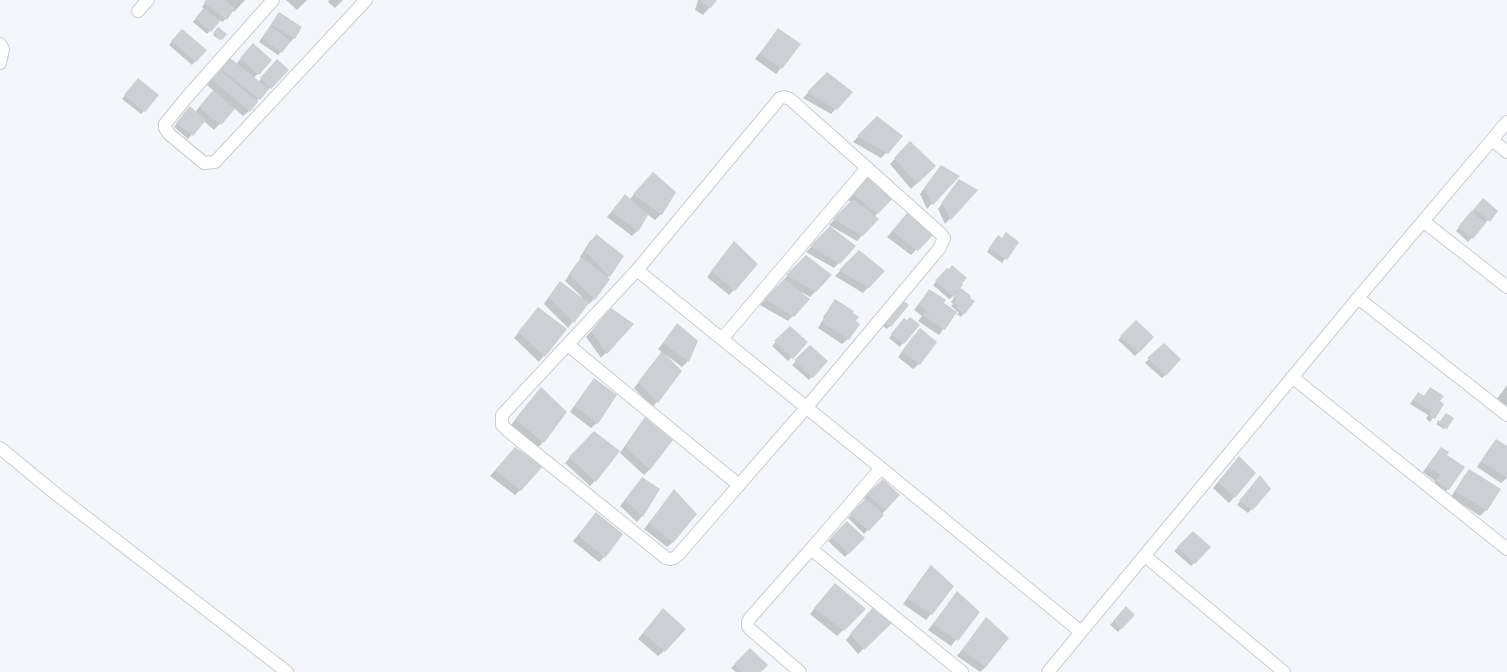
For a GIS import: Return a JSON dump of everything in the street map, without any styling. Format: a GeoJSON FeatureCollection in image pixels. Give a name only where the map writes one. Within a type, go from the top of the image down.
{"type":"FeatureCollection","features":[{"type":"Feature","properties":{"kind":"street"},"geometry":{"type":"LineString","coordinates":[[138,11],[148,0]]}},
{"type":"Feature","properties":{"kind":"street"},"geometry":{"type":"LineString","coordinates":[[273,0],[165,124],[169,134],[204,163],[215,162],[366,0]]}},
{"type":"Feature","properties":{"kind":"street"},"geometry":{"type":"LineString","coordinates":[[0,44],[3,49],[0,62]]}},
{"type":"Feature","properties":{"kind":"street"},"geometry":{"type":"LineString","coordinates":[[780,98],[790,99],[866,169],[940,234],[944,240],[806,408],[674,558],[666,558],[502,425],[502,416],[637,270],[780,98]]}},
{"type":"Feature","properties":{"kind":"street"},"geometry":{"type":"LineString","coordinates":[[1048,672],[1292,377],[1507,122]]}},
{"type":"Feature","properties":{"kind":"street"},"geometry":{"type":"LineString","coordinates":[[1492,140],[1507,152]]}},
{"type":"Feature","properties":{"kind":"street"},"geometry":{"type":"LineString","coordinates":[[722,339],[866,169]]}},
{"type":"Feature","properties":{"kind":"street"},"geometry":{"type":"LineString","coordinates":[[1423,221],[1507,287]]}},
{"type":"Feature","properties":{"kind":"street"},"geometry":{"type":"LineString","coordinates":[[637,270],[1081,632]]}},
{"type":"Feature","properties":{"kind":"street"},"geometry":{"type":"LineString","coordinates":[[1358,298],[1507,415]]}},
{"type":"Feature","properties":{"kind":"street"},"geometry":{"type":"LineString","coordinates":[[568,345],[739,485]]}},
{"type":"Feature","properties":{"kind":"street"},"geometry":{"type":"LineString","coordinates":[[1292,377],[1507,549]]}},
{"type":"Feature","properties":{"kind":"street"},"geometry":{"type":"LineString","coordinates":[[0,448],[56,494],[287,672]]}},
{"type":"Feature","properties":{"kind":"street"},"geometry":{"type":"LineString","coordinates":[[800,672],[750,629],[748,622],[881,468]]}},
{"type":"Feature","properties":{"kind":"street"},"geometry":{"type":"LineString","coordinates":[[811,549],[962,672]]}},
{"type":"Feature","properties":{"kind":"street"},"geometry":{"type":"LineString","coordinates":[[1144,556],[1284,672]]}},
{"type":"Feature","properties":{"kind":"building"},"geometry":{"type":"Polygon","coordinates":[[[206,0],[224,0],[235,8],[227,20],[204,3],[206,0]]]}},
{"type":"Feature","properties":{"kind":"building"},"geometry":{"type":"Polygon","coordinates":[[[702,0],[717,0],[711,8],[701,2],[702,0]]]}},
{"type":"Feature","properties":{"kind":"building"},"geometry":{"type":"Polygon","coordinates":[[[204,8],[220,21],[211,32],[195,18],[204,8]]]}},
{"type":"Feature","properties":{"kind":"building"},"geometry":{"type":"Polygon","coordinates":[[[279,12],[302,27],[295,39],[271,24],[279,12]]]}},
{"type":"Feature","properties":{"kind":"building"},"geometry":{"type":"Polygon","coordinates":[[[270,26],[291,41],[282,53],[262,38],[270,26]]]}},
{"type":"Feature","properties":{"kind":"building"},"geometry":{"type":"Polygon","coordinates":[[[218,27],[227,34],[222,40],[213,33],[218,27]]]}},
{"type":"Feature","properties":{"kind":"building"},"geometry":{"type":"Polygon","coordinates":[[[778,28],[801,44],[782,69],[760,53],[778,28]]]}},
{"type":"Feature","properties":{"kind":"building"},"geometry":{"type":"Polygon","coordinates":[[[182,29],[207,50],[196,62],[171,41],[182,29]]]}},
{"type":"Feature","properties":{"kind":"building"},"geometry":{"type":"Polygon","coordinates":[[[253,43],[272,60],[259,75],[240,58],[253,43]]]}},
{"type":"Feature","properties":{"kind":"building"},"geometry":{"type":"Polygon","coordinates":[[[230,58],[269,89],[260,100],[221,69],[230,58]]]}},
{"type":"Feature","properties":{"kind":"building"},"geometry":{"type":"Polygon","coordinates":[[[277,59],[289,70],[271,89],[260,78],[277,59]]]}},
{"type":"Feature","properties":{"kind":"building"},"geometry":{"type":"Polygon","coordinates":[[[219,69],[258,102],[250,112],[211,78],[219,69]]]}},
{"type":"Feature","properties":{"kind":"building"},"geometry":{"type":"Polygon","coordinates":[[[827,72],[853,92],[837,110],[807,92],[827,72]]]}},
{"type":"Feature","properties":{"kind":"building"},"geometry":{"type":"Polygon","coordinates":[[[138,78],[159,95],[145,112],[124,95],[138,78]]]}},
{"type":"Feature","properties":{"kind":"building"},"geometry":{"type":"Polygon","coordinates":[[[213,90],[235,109],[221,125],[199,107],[213,90]]]}},
{"type":"Feature","properties":{"kind":"building"},"geometry":{"type":"Polygon","coordinates":[[[190,106],[206,120],[193,136],[176,123],[190,106]]]}},
{"type":"Feature","properties":{"kind":"building"},"geometry":{"type":"Polygon","coordinates":[[[877,116],[903,136],[888,154],[857,136],[877,116]]]}},
{"type":"Feature","properties":{"kind":"building"},"geometry":{"type":"Polygon","coordinates":[[[910,141],[936,166],[917,184],[894,158],[910,141]]]}},
{"type":"Feature","properties":{"kind":"building"},"geometry":{"type":"Polygon","coordinates":[[[941,165],[960,176],[933,205],[924,188],[941,165]]]}},
{"type":"Feature","properties":{"kind":"building"},"geometry":{"type":"Polygon","coordinates":[[[653,172],[676,192],[662,215],[633,194],[653,172]]]}},
{"type":"Feature","properties":{"kind":"building"},"geometry":{"type":"Polygon","coordinates":[[[868,176],[894,197],[878,214],[853,194],[868,176]]]}},
{"type":"Feature","properties":{"kind":"building"},"geometry":{"type":"Polygon","coordinates":[[[959,179],[978,190],[951,220],[942,202],[959,179]]]}},
{"type":"Feature","properties":{"kind":"building"},"geometry":{"type":"Polygon","coordinates":[[[625,194],[648,215],[638,232],[612,211],[625,194]]]}},
{"type":"Feature","properties":{"kind":"building"},"geometry":{"type":"Polygon","coordinates":[[[1483,198],[1498,211],[1490,222],[1474,209],[1483,198]]]}},
{"type":"Feature","properties":{"kind":"building"},"geometry":{"type":"Polygon","coordinates":[[[853,199],[879,219],[863,236],[833,219],[853,199]]]}},
{"type":"Feature","properties":{"kind":"building"},"geometry":{"type":"Polygon","coordinates":[[[1471,211],[1486,223],[1473,239],[1458,227],[1471,211]]]}},
{"type":"Feature","properties":{"kind":"building"},"geometry":{"type":"Polygon","coordinates":[[[907,213],[934,234],[918,251],[892,231],[907,213]]]}},
{"type":"Feature","properties":{"kind":"building"},"geometry":{"type":"Polygon","coordinates":[[[830,226],[856,246],[840,264],[810,246],[830,226]]]}},
{"type":"Feature","properties":{"kind":"building"},"geometry":{"type":"Polygon","coordinates":[[[1006,232],[1019,242],[1007,260],[989,248],[998,235],[1002,238],[1006,232]]]}},
{"type":"Feature","properties":{"kind":"building"},"geometry":{"type":"Polygon","coordinates":[[[596,234],[624,256],[610,277],[585,251],[596,234]]]}},
{"type":"Feature","properties":{"kind":"building"},"geometry":{"type":"Polygon","coordinates":[[[734,241],[758,264],[735,291],[711,271],[734,241]]]}},
{"type":"Feature","properties":{"kind":"building"},"geometry":{"type":"Polygon","coordinates":[[[859,250],[885,271],[869,288],[839,270],[859,250]]]}},
{"type":"Feature","properties":{"kind":"building"},"geometry":{"type":"Polygon","coordinates":[[[806,255],[832,275],[816,292],[786,275],[806,255]]]}},
{"type":"Feature","properties":{"kind":"building"},"geometry":{"type":"Polygon","coordinates":[[[581,257],[610,279],[595,300],[570,275],[581,257]]]}},
{"type":"Feature","properties":{"kind":"building"},"geometry":{"type":"Polygon","coordinates":[[[952,265],[967,278],[953,296],[935,281],[952,265]]]}},
{"type":"Feature","properties":{"kind":"building"},"geometry":{"type":"Polygon","coordinates":[[[784,279],[810,299],[794,317],[764,299],[784,279]]]}},
{"type":"Feature","properties":{"kind":"building"},"geometry":{"type":"Polygon","coordinates":[[[560,281],[589,303],[574,323],[549,298],[560,281]]]}},
{"type":"Feature","properties":{"kind":"building"},"geometry":{"type":"Polygon","coordinates":[[[961,288],[975,301],[965,314],[956,308],[958,306],[953,302],[956,300],[953,298],[961,288]]]}},
{"type":"Feature","properties":{"kind":"building"},"geometry":{"type":"Polygon","coordinates":[[[929,289],[946,300],[944,303],[957,312],[945,330],[923,315],[926,310],[919,304],[929,289]]]}},
{"type":"Feature","properties":{"kind":"building"},"geometry":{"type":"Polygon","coordinates":[[[835,299],[854,311],[853,313],[859,317],[856,321],[860,324],[849,340],[822,322],[835,299]]]}},
{"type":"Feature","properties":{"kind":"building"},"geometry":{"type":"Polygon","coordinates":[[[901,299],[909,305],[891,327],[883,321],[901,299]]]}},
{"type":"Feature","properties":{"kind":"building"},"geometry":{"type":"Polygon","coordinates":[[[538,307],[567,329],[545,357],[518,332],[538,307]]]}},
{"type":"Feature","properties":{"kind":"building"},"geometry":{"type":"Polygon","coordinates":[[[611,308],[634,324],[607,354],[591,331],[611,308]]]}},
{"type":"Feature","properties":{"kind":"building"},"geometry":{"type":"Polygon","coordinates":[[[910,317],[920,325],[904,344],[891,334],[904,318],[907,320],[910,317]]]}},
{"type":"Feature","properties":{"kind":"building"},"geometry":{"type":"Polygon","coordinates":[[[1136,320],[1154,337],[1139,353],[1120,336],[1136,320]]]}},
{"type":"Feature","properties":{"kind":"building"},"geometry":{"type":"Polygon","coordinates":[[[677,323],[698,341],[689,362],[663,343],[677,323]]]}},
{"type":"Feature","properties":{"kind":"building"},"geometry":{"type":"Polygon","coordinates":[[[790,326],[808,342],[793,359],[774,341],[790,326]]]}},
{"type":"Feature","properties":{"kind":"building"},"geometry":{"type":"Polygon","coordinates":[[[920,328],[937,342],[920,365],[902,351],[920,328]]]}},
{"type":"Feature","properties":{"kind":"building"},"geometry":{"type":"Polygon","coordinates":[[[1164,343],[1181,359],[1166,376],[1147,358],[1164,343]]]}},
{"type":"Feature","properties":{"kind":"building"},"geometry":{"type":"Polygon","coordinates":[[[810,345],[828,361],[813,378],[794,360],[810,345]]]}},
{"type":"Feature","properties":{"kind":"building"},"geometry":{"type":"Polygon","coordinates":[[[662,351],[682,371],[658,403],[638,382],[662,351]]]}},
{"type":"Feature","properties":{"kind":"building"},"geometry":{"type":"Polygon","coordinates":[[[594,378],[617,395],[598,424],[575,406],[594,378]]]}},
{"type":"Feature","properties":{"kind":"building"},"geometry":{"type":"Polygon","coordinates":[[[541,387],[567,412],[544,443],[515,419],[541,387]]]}},
{"type":"Feature","properties":{"kind":"building"},"geometry":{"type":"Polygon","coordinates":[[[1430,387],[1444,396],[1440,401],[1444,404],[1435,419],[1429,415],[1431,411],[1413,400],[1418,392],[1424,396],[1430,387]]]}},
{"type":"Feature","properties":{"kind":"building"},"geometry":{"type":"Polygon","coordinates":[[[1446,413],[1454,418],[1447,429],[1437,422],[1446,413]]]}},
{"type":"Feature","properties":{"kind":"building"},"geometry":{"type":"Polygon","coordinates":[[[645,417],[673,440],[650,470],[625,447],[645,417]]]}},
{"type":"Feature","properties":{"kind":"building"},"geometry":{"type":"Polygon","coordinates":[[[594,431],[620,451],[596,482],[569,457],[594,431]]]}},
{"type":"Feature","properties":{"kind":"building"},"geometry":{"type":"Polygon","coordinates":[[[1496,439],[1507,446],[1507,478],[1481,461],[1496,439]]]}},
{"type":"Feature","properties":{"kind":"building"},"geometry":{"type":"Polygon","coordinates":[[[515,447],[543,466],[521,491],[495,470],[515,447]]]}},
{"type":"Feature","properties":{"kind":"building"},"geometry":{"type":"Polygon","coordinates":[[[1441,447],[1449,452],[1447,455],[1465,467],[1449,490],[1436,481],[1440,475],[1427,466],[1441,447]]]}},
{"type":"Feature","properties":{"kind":"building"},"geometry":{"type":"Polygon","coordinates":[[[1239,456],[1256,473],[1235,498],[1218,482],[1239,456]]]}},
{"type":"Feature","properties":{"kind":"building"},"geometry":{"type":"Polygon","coordinates":[[[1469,469],[1501,489],[1487,511],[1455,491],[1469,469]]]}},
{"type":"Feature","properties":{"kind":"building"},"geometry":{"type":"Polygon","coordinates":[[[1260,475],[1271,489],[1253,510],[1239,501],[1260,475]]]}},
{"type":"Feature","properties":{"kind":"building"},"geometry":{"type":"Polygon","coordinates":[[[642,477],[660,489],[643,517],[625,500],[642,477]]]}},
{"type":"Feature","properties":{"kind":"building"},"geometry":{"type":"Polygon","coordinates":[[[883,479],[900,495],[885,511],[867,494],[883,479]]]}},
{"type":"Feature","properties":{"kind":"building"},"geometry":{"type":"Polygon","coordinates":[[[674,489],[697,514],[673,543],[649,523],[674,489]]]}},
{"type":"Feature","properties":{"kind":"building"},"geometry":{"type":"Polygon","coordinates":[[[866,498],[884,515],[869,531],[850,514],[866,498]]]}},
{"type":"Feature","properties":{"kind":"building"},"geometry":{"type":"Polygon","coordinates":[[[596,512],[623,534],[605,558],[578,535],[596,512]]]}},
{"type":"Feature","properties":{"kind":"building"},"geometry":{"type":"Polygon","coordinates":[[[847,521],[865,538],[849,554],[831,537],[847,521]]]}},
{"type":"Feature","properties":{"kind":"building"},"geometry":{"type":"Polygon","coordinates":[[[1193,531],[1211,547],[1195,564],[1177,547],[1193,531]]]}},
{"type":"Feature","properties":{"kind":"building"},"geometry":{"type":"Polygon","coordinates":[[[931,565],[954,586],[932,615],[907,598],[931,565]]]}},
{"type":"Feature","properties":{"kind":"building"},"geometry":{"type":"Polygon","coordinates":[[[835,583],[866,609],[844,631],[814,608],[835,583]]]}},
{"type":"Feature","properties":{"kind":"building"},"geometry":{"type":"Polygon","coordinates":[[[957,591],[980,612],[958,641],[933,624],[957,591]]]}},
{"type":"Feature","properties":{"kind":"building"},"geometry":{"type":"Polygon","coordinates":[[[874,606],[892,623],[864,650],[850,634],[874,606]]]}},
{"type":"Feature","properties":{"kind":"building"},"geometry":{"type":"Polygon","coordinates":[[[1126,606],[1135,615],[1122,629],[1113,621],[1126,606]]]}},
{"type":"Feature","properties":{"kind":"building"},"geometry":{"type":"Polygon","coordinates":[[[663,608],[686,629],[665,652],[643,633],[663,608]]]}},
{"type":"Feature","properties":{"kind":"building"},"geometry":{"type":"Polygon","coordinates":[[[986,617],[1009,638],[986,667],[962,650],[986,617]]]}},
{"type":"Feature","properties":{"kind":"building"},"geometry":{"type":"Polygon","coordinates":[[[750,648],[768,665],[761,672],[742,672],[734,664],[750,648]]]}}]}
